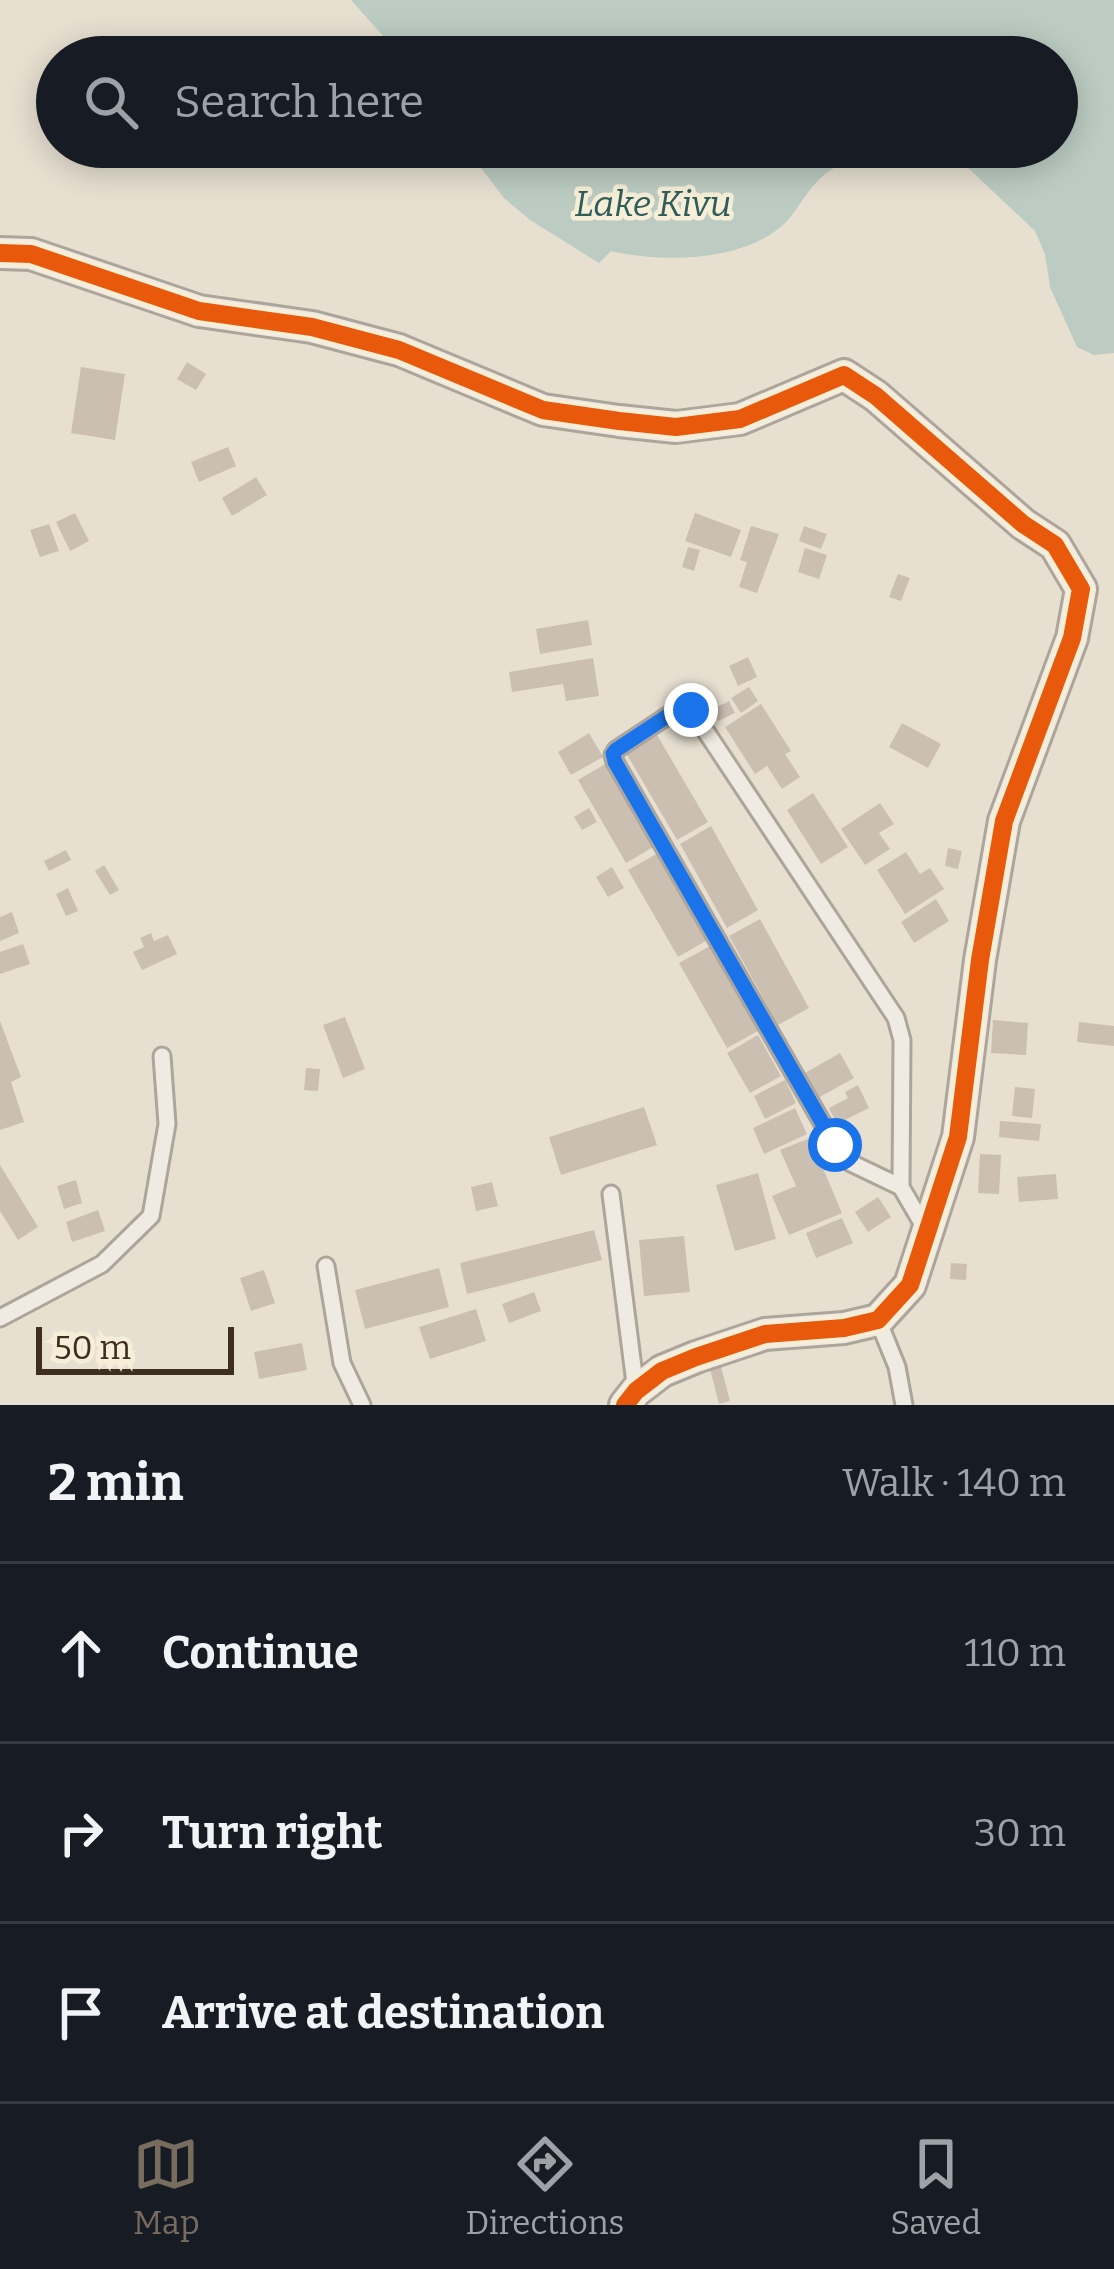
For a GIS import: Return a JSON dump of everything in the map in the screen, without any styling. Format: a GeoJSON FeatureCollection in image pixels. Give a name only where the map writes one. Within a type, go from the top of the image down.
{"type":"FeatureCollection","features":[{"type":"Feature","properties":{"kind":"street"},"geometry":{"type":"LineString","coordinates":[[0,253],[31,254],[199,311],[312,327],[399,350],[543,410],[619,421],[676,428],[740,419],[844,375],[876,396],[1023,524],[1055,545],[1081,589],[1072,638],[1004,820],[980,960],[958,1137],[910,1285],[878,1320],[844,1328],[765,1334],[662,1371],[630,1398]]}},
{"type":"Feature","properties":{"kind":"lane"},"geometry":{"type":"LineString","coordinates":[[901,1187],[851,1163],[835,1145],[615,762],[616,750],[681,707],[691,710],[896,1018],[902,1040],[901,1187],[926,1230]]}},
{"type":"Feature","properties":{"kind":"lane"},"geometry":{"type":"LineString","coordinates":[[0,1318],[102,1264],[151,1216],[167,1124],[162,1056]]}},
{"type":"Feature","properties":{"kind":"lane"},"geometry":{"type":"LineString","coordinates":[[611,1195],[630,1398]]}},
{"type":"Feature","properties":{"kind":"lane"},"geometry":{"type":"LineString","coordinates":[[326,1266],[341,1363],[362,1405]]}},
{"type":"Feature","properties":{"kind":"lane"},"geometry":{"type":"LineString","coordinates":[[878,1320],[904,1405]]}},
{"type":"Feature","properties":{"kind":"water"},"geometry":{"type":"Polygon","coordinates":[[[351,0],[1114,0],[1114,353],[1094,355],[1077,347],[1050,287],[1045,254],[1035,231],[968,168],[1078,168],[1078,36],[383,36],[351,0]]]}},
{"type":"Feature","properties":{"kind":"water","name":"Lake Kivu"},"geometry":{"type":"Polygon","coordinates":[[[481,168],[836,168],[766,237],[724,253],[700,256],[653,257],[611,251],[599,263],[504,198],[481,168]]]}},
{"type":"Feature","properties":{"kind":"building"},"geometry":{"type":"Polygon","coordinates":[[[187,362],[206,374],[196,390],[177,379],[187,362]]]}},
{"type":"Feature","properties":{"kind":"building"},"geometry":{"type":"Polygon","coordinates":[[[81,367],[125,374],[115,440],[71,433],[81,367]]]}},
{"type":"Feature","properties":{"kind":"building"},"geometry":{"type":"Polygon","coordinates":[[[228,447],[236,466],[199,482],[191,462],[228,447]]]}},
{"type":"Feature","properties":{"kind":"building"},"geometry":{"type":"Polygon","coordinates":[[[256,477],[267,495],[232,516],[222,498],[256,477]]]}},
{"type":"Feature","properties":{"kind":"building"},"geometry":{"type":"Polygon","coordinates":[[[75,513],[89,541],[70,551],[56,522],[75,513]]]}},
{"type":"Feature","properties":{"kind":"building"},"geometry":{"type":"Polygon","coordinates":[[[695,513],[741,530],[731,557],[685,541],[695,513]]]}},
{"type":"Feature","properties":{"kind":"building"},"geometry":{"type":"Polygon","coordinates":[[[49,524],[59,551],[40,557],[30,530],[49,524]]]}},
{"type":"Feature","properties":{"kind":"building"},"geometry":{"type":"Polygon","coordinates":[[[751,526],[779,534],[757,593],[739,587],[747,562],[740,560],[751,526]]]}},
{"type":"Feature","properties":{"kind":"building"},"geometry":{"type":"Polygon","coordinates":[[[804,526],[827,534],[821,549],[799,541],[804,526]]]}},
{"type":"Feature","properties":{"kind":"building"},"geometry":{"type":"Polygon","coordinates":[[[688,547],[700,550],[694,571],[682,567],[688,547]]]}},
{"type":"Feature","properties":{"kind":"building"},"geometry":{"type":"Polygon","coordinates":[[[805,548],[827,555],[819,579],[798,572],[805,548]]]}},
{"type":"Feature","properties":{"kind":"building"},"geometry":{"type":"Polygon","coordinates":[[[898,574],[910,578],[901,601],[889,597],[898,574]]]}},
{"type":"Feature","properties":{"kind":"building"},"geometry":{"type":"Polygon","coordinates":[[[588,620],[592,645],[540,654],[536,629],[588,620]]]}},
{"type":"Feature","properties":{"kind":"building"},"geometry":{"type":"Polygon","coordinates":[[[748,657],[757,677],[738,686],[729,666],[748,657]]]}},
{"type":"Feature","properties":{"kind":"building"},"geometry":{"type":"Polygon","coordinates":[[[593,658],[599,696],[566,701],[563,684],[512,692],[509,672],[593,658]]]}},
{"type":"Feature","properties":{"kind":"building"},"geometry":{"type":"Polygon","coordinates":[[[749,687],[758,701],[741,713],[731,698],[749,687]]]}},
{"type":"Feature","properties":{"kind":"building"},"geometry":{"type":"Polygon","coordinates":[[[729,701],[735,713],[718,721],[713,709],[729,701]]]}},
{"type":"Feature","properties":{"kind":"building"},"geometry":{"type":"Polygon","coordinates":[[[761,704],[791,751],[785,754],[800,777],[782,789],[767,766],[755,774],[725,727],[761,704]]]}},
{"type":"Feature","properties":{"kind":"building"},"geometry":{"type":"Polygon","coordinates":[[[902,723],[941,744],[928,768],[889,747],[902,723]]]}},
{"type":"Feature","properties":{"kind":"building"},"geometry":{"type":"Polygon","coordinates":[[[589,733],[603,757],[571,775],[558,752],[589,733]]]}},
{"type":"Feature","properties":{"kind":"building"},"geometry":{"type":"Polygon","coordinates":[[[657,735],[708,822],[677,840],[626,753],[657,735]]]}},
{"type":"Feature","properties":{"kind":"building"},"geometry":{"type":"Polygon","coordinates":[[[607,763],[655,846],[626,863],[578,780],[607,763]]]}},
{"type":"Feature","properties":{"kind":"building"},"geometry":{"type":"Polygon","coordinates":[[[813,793],[848,847],[821,864],[787,810],[813,793]]]}},
{"type":"Feature","properties":{"kind":"building"},"geometry":{"type":"Polygon","coordinates":[[[880,803],[894,824],[879,833],[890,849],[865,865],[841,829],[880,803]]]}},
{"type":"Feature","properties":{"kind":"building"},"geometry":{"type":"Polygon","coordinates":[[[589,808],[597,822],[582,830],[574,817],[589,808]]]}},
{"type":"Feature","properties":{"kind":"building"},"geometry":{"type":"Polygon","coordinates":[[[711,826],[758,910],[727,928],[680,844],[711,826]]]}},
{"type":"Feature","properties":{"kind":"building"},"geometry":{"type":"Polygon","coordinates":[[[948,848],[962,851],[958,869],[945,866],[948,848]]]}},
{"type":"Feature","properties":{"kind":"building"},"geometry":{"type":"Polygon","coordinates":[[[66,850],[71,860],[49,871],[44,861],[66,850]]]}},
{"type":"Feature","properties":{"kind":"building"},"geometry":{"type":"Polygon","coordinates":[[[660,852],[709,939],[678,957],[628,870],[660,852]]]}},
{"type":"Feature","properties":{"kind":"building"},"geometry":{"type":"Polygon","coordinates":[[[906,852],[920,874],[930,868],[944,889],[905,914],[877,870],[906,852]]]}},
{"type":"Feature","properties":{"kind":"building"},"geometry":{"type":"Polygon","coordinates":[[[104,865],[119,890],[110,895],[95,871],[104,865]]]}},
{"type":"Feature","properties":{"kind":"building"},"geometry":{"type":"Polygon","coordinates":[[[612,867],[624,888],[608,897],[596,877],[612,867]]]}},
{"type":"Feature","properties":{"kind":"building"},"geometry":{"type":"Polygon","coordinates":[[[68,888],[78,911],[66,916],[56,894],[68,888]]]}},
{"type":"Feature","properties":{"kind":"building"},"geometry":{"type":"Polygon","coordinates":[[[936,899],[949,921],[914,943],[901,922],[936,899]]]}},
{"type":"Feature","properties":{"kind":"building"},"geometry":{"type":"Polygon","coordinates":[[[12,912],[19,933],[0,941],[0,917],[12,912]]]}},
{"type":"Feature","properties":{"kind":"building"},"geometry":{"type":"Polygon","coordinates":[[[760,919],[809,1008],[778,1025],[729,936],[760,919]]]}},
{"type":"Feature","properties":{"kind":"building"},"geometry":{"type":"Polygon","coordinates":[[[151,933],[154,941],[168,935],[177,954],[142,970],[133,952],[144,947],[140,938],[151,933]]]}},
{"type":"Feature","properties":{"kind":"building"},"geometry":{"type":"Polygon","coordinates":[[[23,944],[30,964],[0,974],[0,952],[23,944]]]}},
{"type":"Feature","properties":{"kind":"building"},"geometry":{"type":"Polygon","coordinates":[[[710,946],[758,1031],[727,1048],[679,963],[710,946]]]}},
{"type":"Feature","properties":{"kind":"building"},"geometry":{"type":"Polygon","coordinates":[[[345,1017],[365,1069],[343,1078],[323,1025],[345,1017]]]}},
{"type":"Feature","properties":{"kind":"building"},"geometry":{"type":"Polygon","coordinates":[[[993,1020],[1028,1023],[1026,1055],[991,1053],[993,1020]]]}},
{"type":"Feature","properties":{"kind":"building"},"geometry":{"type":"Polygon","coordinates":[[[0,1021],[21,1077],[11,1082],[24,1122],[0,1130],[0,1021]]]}},
{"type":"Feature","properties":{"kind":"building"},"geometry":{"type":"Polygon","coordinates":[[[1079,1022],[1114,1026],[1114,1046],[1077,1042],[1079,1022]]]}},
{"type":"Feature","properties":{"kind":"building"},"geometry":{"type":"Polygon","coordinates":[[[758,1035],[781,1076],[750,1093],[727,1053],[758,1035]]]}},
{"type":"Feature","properties":{"kind":"building"},"geometry":{"type":"Polygon","coordinates":[[[840,1053],[854,1078],[818,1098],[805,1073],[840,1053]]]}},
{"type":"Feature","properties":{"kind":"building"},"geometry":{"type":"Polygon","coordinates":[[[306,1068],[320,1069],[318,1091],[304,1090],[306,1068]]]}},
{"type":"Feature","properties":{"kind":"building"},"geometry":{"type":"Polygon","coordinates":[[[785,1080],[796,1103],[765,1119],[754,1096],[785,1080]]]}},
{"type":"Feature","properties":{"kind":"building"},"geometry":{"type":"Polygon","coordinates":[[[858,1085],[869,1108],[837,1124],[829,1108],[848,1098],[845,1092],[858,1085]]]}},
{"type":"Feature","properties":{"kind":"building"},"geometry":{"type":"Polygon","coordinates":[[[1015,1087],[1035,1089],[1032,1118],[1012,1116],[1015,1087]]]}},
{"type":"Feature","properties":{"kind":"building"},"geometry":{"type":"Polygon","coordinates":[[[644,1107],[657,1145],[561,1175],[549,1137],[644,1107]]]}},
{"type":"Feature","properties":{"kind":"building"},"geometry":{"type":"Polygon","coordinates":[[[795,1108],[807,1134],[764,1154],[753,1128],[795,1108]]]}},
{"type":"Feature","properties":{"kind":"building"},"geometry":{"type":"Polygon","coordinates":[[[1000,1121],[1041,1124],[1039,1141],[999,1137],[1000,1121]]]}},
{"type":"Feature","properties":{"kind":"building"},"geometry":{"type":"Polygon","coordinates":[[[810,1138],[842,1213],[789,1235],[772,1196],[796,1186],[780,1150],[810,1138]]]}},
{"type":"Feature","properties":{"kind":"building"},"geometry":{"type":"Polygon","coordinates":[[[980,1154],[1001,1155],[999,1194],[978,1193],[980,1154]]]}},
{"type":"Feature","properties":{"kind":"building"},"geometry":{"type":"Polygon","coordinates":[[[0,1165],[38,1227],[18,1240],[0,1211],[0,1165]]]}},
{"type":"Feature","properties":{"kind":"building"},"geometry":{"type":"Polygon","coordinates":[[[758,1173],[776,1239],[735,1251],[716,1185],[758,1173]]]}},
{"type":"Feature","properties":{"kind":"building"},"geometry":{"type":"Polygon","coordinates":[[[1056,1174],[1058,1199],[1019,1202],[1017,1177],[1056,1174]]]}},
{"type":"Feature","properties":{"kind":"building"},"geometry":{"type":"Polygon","coordinates":[[[76,1180],[82,1203],[64,1209],[57,1186],[76,1180]]]}},
{"type":"Feature","properties":{"kind":"building"},"geometry":{"type":"Polygon","coordinates":[[[492,1182],[498,1206],[476,1211],[471,1187],[492,1182]]]}},
{"type":"Feature","properties":{"kind":"building"},"geometry":{"type":"Polygon","coordinates":[[[878,1197],[891,1217],[868,1232],[855,1212],[878,1197]]]}},
{"type":"Feature","properties":{"kind":"building"},"geometry":{"type":"Polygon","coordinates":[[[98,1210],[105,1231],[72,1242],[66,1222],[98,1210]]]}},
{"type":"Feature","properties":{"kind":"building"},"geometry":{"type":"Polygon","coordinates":[[[842,1218],[853,1243],[816,1258],[806,1233],[842,1218]]]}},
{"type":"Feature","properties":{"kind":"building"},"geometry":{"type":"Polygon","coordinates":[[[594,1230],[602,1260],[467,1294],[460,1263],[594,1230]]]}},
{"type":"Feature","properties":{"kind":"building"},"geometry":{"type":"Polygon","coordinates":[[[684,1236],[690,1292],[644,1296],[639,1240],[684,1236]]]}},
{"type":"Feature","properties":{"kind":"building"},"geometry":{"type":"Polygon","coordinates":[[[951,1263],[967,1264],[966,1280],[950,1279],[951,1263]]]}},
{"type":"Feature","properties":{"kind":"building"},"geometry":{"type":"Polygon","coordinates":[[[439,1268],[449,1307],[365,1329],[355,1290],[439,1268]]]}},
{"type":"Feature","properties":{"kind":"building"},"geometry":{"type":"Polygon","coordinates":[[[264,1270],[275,1303],[251,1311],[240,1278],[264,1270]]]}},
{"type":"Feature","properties":{"kind":"building"},"geometry":{"type":"Polygon","coordinates":[[[534,1292],[541,1311],[509,1323],[502,1304],[534,1292]]]}},
{"type":"Feature","properties":{"kind":"building"},"geometry":{"type":"Polygon","coordinates":[[[476,1309],[486,1341],[430,1359],[419,1327],[476,1309]]]}},
{"type":"Feature","properties":{"kind":"building"},"geometry":{"type":"Polygon","coordinates":[[[302,1343],[307,1370],[259,1379],[254,1352],[302,1343]]]}},
{"type":"Feature","properties":{"kind":"building"},"geometry":{"type":"Polygon","coordinates":[[[719,1359],[730,1401],[719,1404],[708,1361],[719,1359]]]}},
{"type":"Feature","properties":{"kind":"cycle path"},"geometry":{"type":"LineString","coordinates":[[0,253],[31,254],[199,311],[312,327],[399,350],[543,410],[619,421],[676,427],[740,419],[844,375],[876,396],[1023,524],[1055,545],[1081,589],[1072,638],[1004,821],[980,960],[958,1137],[910,1285],[878,1320],[844,1328],[765,1334],[696,1357],[662,1371],[625,1405]]}},
{"type":"Feature","properties":{"kind":"route"},"geometry":{"type":"LineString","coordinates":[[691,710],[681,707],[616,750],[615,762],[835,1145]]}}]}
